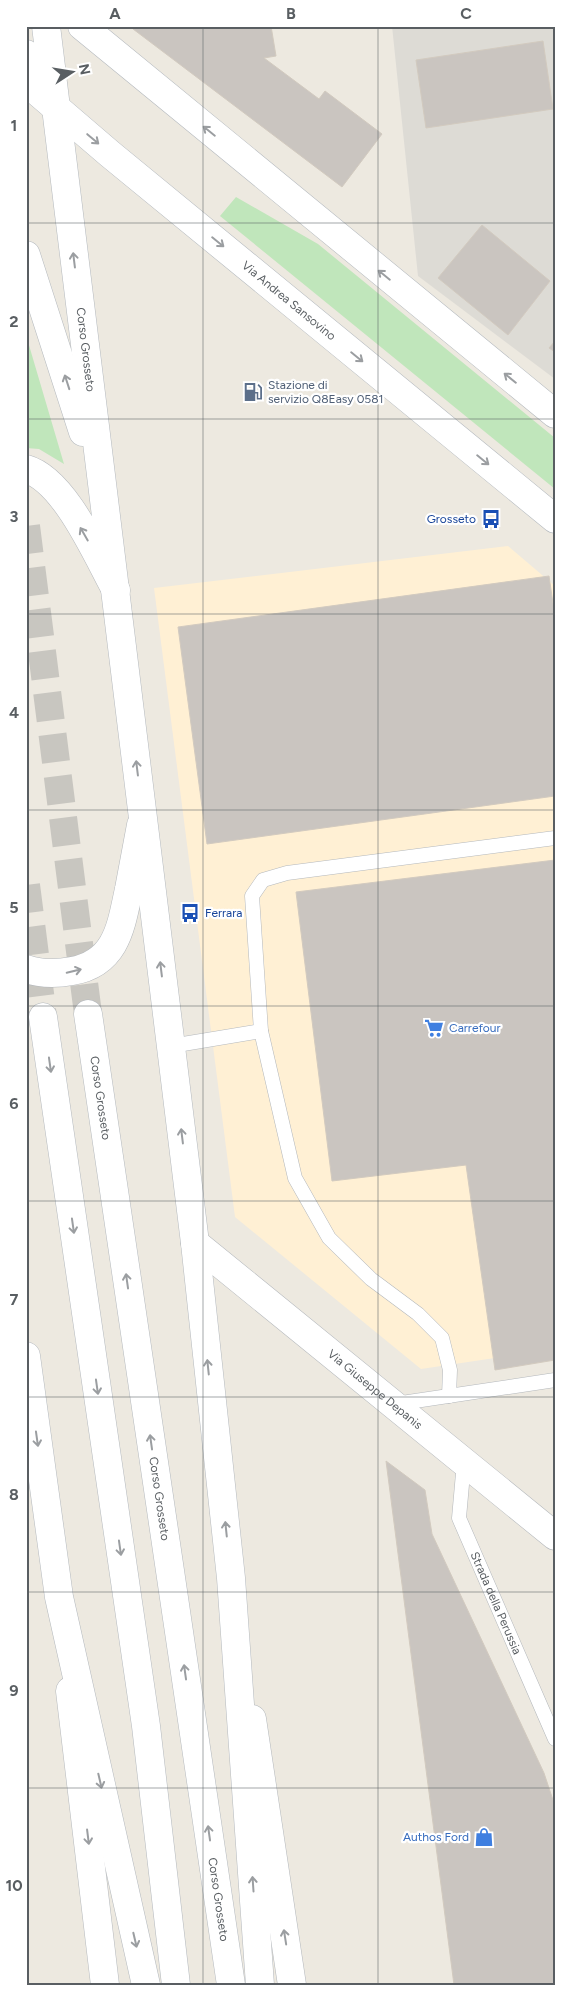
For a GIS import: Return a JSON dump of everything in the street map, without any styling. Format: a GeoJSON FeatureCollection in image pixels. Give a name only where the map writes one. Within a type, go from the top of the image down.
{"type":"FeatureCollection","features":[{"type":"Feature","properties":{"kind":"main road","name":"Corso Grosseto"},"geometry":{"type":"LineString","coordinates":[[46,26],[117,592],[195,1243],[231,1578],[260,1985]]}},
{"type":"Feature","properties":{"kind":"main road"},"geometry":{"type":"LineString","coordinates":[[82,26],[555,414]]}},
{"type":"Feature","properties":{"kind":"main road","name":"Corso Grosseto"},"geometry":{"type":"LineString","coordinates":[[26,54],[56,108]]}},
{"type":"Feature","properties":{"kind":"main road","name":"Via Andrea Sansovino"},"geometry":{"type":"LineString","coordinates":[[26,82],[555,519]]}},
{"type":"Feature","properties":{"kind":"main road"},"geometry":{"type":"LineString","coordinates":[[26,255],[104,495]]}},
{"type":"Feature","properties":{"kind":"main road","name":"Corso Grosseto"},"geometry":{"type":"LineString","coordinates":[[26,469],[47,479],[62,496],[117,592]]}},
{"type":"Feature","properties":{"kind":"main road","name":"Corso Grosseto"},"geometry":{"type":"LineString","coordinates":[[26,969],[48,973],[78,970],[95,962],[111,948],[124,920],[143,817]]}},
{"type":"Feature","properties":{"kind":"main road","name":"Corso Grosseto"},"geometry":{"type":"LineString","coordinates":[[88,1014],[231,1985]]}},
{"type":"Feature","properties":{"kind":"main road"},"geometry":{"type":"LineString","coordinates":[[43,1017],[146,1726],[176,1985]]}},
{"type":"Feature","properties":{"kind":"main road","name":"Via Giuseppe Depanis"},"geometry":{"type":"LineString","coordinates":[[195,1243],[555,1536]]}},
{"type":"Feature","properties":{"kind":"main road"},"geometry":{"type":"LineString","coordinates":[[26,1356],[106,1985]]}},
{"type":"Feature","properties":{"kind":"main road","name":"Corso Grosseto"},"geometry":{"type":"LineString","coordinates":[[231,1578],[292,1985]]}},
{"type":"Feature","properties":{"kind":"main road"},"geometry":{"type":"LineString","coordinates":[[58,1597],[146,1985]]}},
{"type":"Feature","properties":{"kind":"lane"},"geometry":{"type":"LineString","coordinates":[[448,1396],[450,1370],[442,1338],[418,1314],[371,1279],[329,1238],[295,1178],[261,1031],[252,896],[263,880],[287,873],[555,838]]}},
{"type":"Feature","properties":{"kind":"lane"},"geometry":{"type":"LineString","coordinates":[[171,1046],[261,1031]]}},
{"type":"Feature","properties":{"kind":"lane"},"geometry":{"type":"LineString","coordinates":[[394,1404],[555,1380]]}},
{"type":"Feature","properties":{"kind":"lane","name":"Strada della Perussia"},"geometry":{"type":"LineString","coordinates":[[464,1462],[459,1518],[555,1739]]}},
{"type":"Feature","properties":{"kind":"shaded area"},"geometry":{"type":"Polygon","coordinates":[[[392,26],[555,26],[555,379],[418,276],[392,26]]]}},
{"type":"Feature","properties":{"kind":"shaded area"},"geometry":{"type":"Polygon","coordinates":[[[508,546],[555,586],[555,1349],[421,1369],[235,1217],[154,588],[508,546]]]}},
{"type":"Feature","properties":{"kind":"green space"},"geometry":{"type":"Polygon","coordinates":[[[236,197],[318,244],[555,438],[555,489],[220,216],[236,197]]]}},
{"type":"Feature","properties":{"kind":"green space"},"geometry":{"type":"Polygon","coordinates":[[[26,335],[64,464],[39,449],[26,448],[26,335]]]}},
{"type":"Feature","properties":{"kind":"building"},"geometry":{"type":"Polygon","coordinates":[[[135,26],[271,26],[276,56],[264,58],[319,99],[325,91],[382,134],[342,187],[133,29],[135,26]]]}},
{"type":"Feature","properties":{"kind":"building"},"geometry":{"type":"Polygon","coordinates":[[[543,41],[553,109],[426,128],[416,60],[543,41]]]}},
{"type":"Feature","properties":{"kind":"building"},"geometry":{"type":"Polygon","coordinates":[[[482,225],[550,281],[508,335],[438,278],[482,225]]]}},
{"type":"Feature","properties":{"kind":"building"},"geometry":{"type":"Polygon","coordinates":[[[555,341],[555,352],[549,348],[555,341]]]}},
{"type":"Feature","properties":{"kind":"building"},"geometry":{"type":"Polygon","coordinates":[[[549,576],[555,617],[555,796],[207,844],[178,627],[549,576]]]}},
{"type":"Feature","properties":{"kind":"building","name":"Carrefour"},"geometry":{"type":"Polygon","coordinates":[[[555,860],[555,1360],[495,1370],[466,1165],[332,1181],[296,892],[555,860]]]}},
{"type":"Feature","properties":{"kind":"building"},"geometry":{"type":"Polygon","coordinates":[[[386,1461],[425,1490],[432,1534],[544,1773],[555,1806],[555,1985],[454,1985],[386,1461]]]}},
{"type":"Feature","properties":{"kind":"tunnel"},"geometry":{"type":"LineString","coordinates":[[26,526],[88,1014]]}},
{"type":"Feature","properties":{"kind":"tunnel"},"geometry":{"type":"LineString","coordinates":[[26,885],[43,1017]]}},
{"type":"Feature","properties":{"kind":"place","name":"Stazione di servizio Q8Easy 0581"},"geometry":{"type":"Point","coordinates":[253,392]}},
{"type":"Feature","properties":{"kind":"place","name":"Grosseto"},"geometry":{"type":"Point","coordinates":[491,519]}},
{"type":"Feature","properties":{"kind":"place","name":"Ferrara"},"geometry":{"type":"Point","coordinates":[190,913]}},
{"type":"Feature","properties":{"kind":"place","name":"Carrefour"},"geometry":{"type":"Point","coordinates":[434,1028]}},
{"type":"Feature","properties":{"kind":"place","name":"Authos Ford"},"geometry":{"type":"Point","coordinates":[484,1837]}}]}
